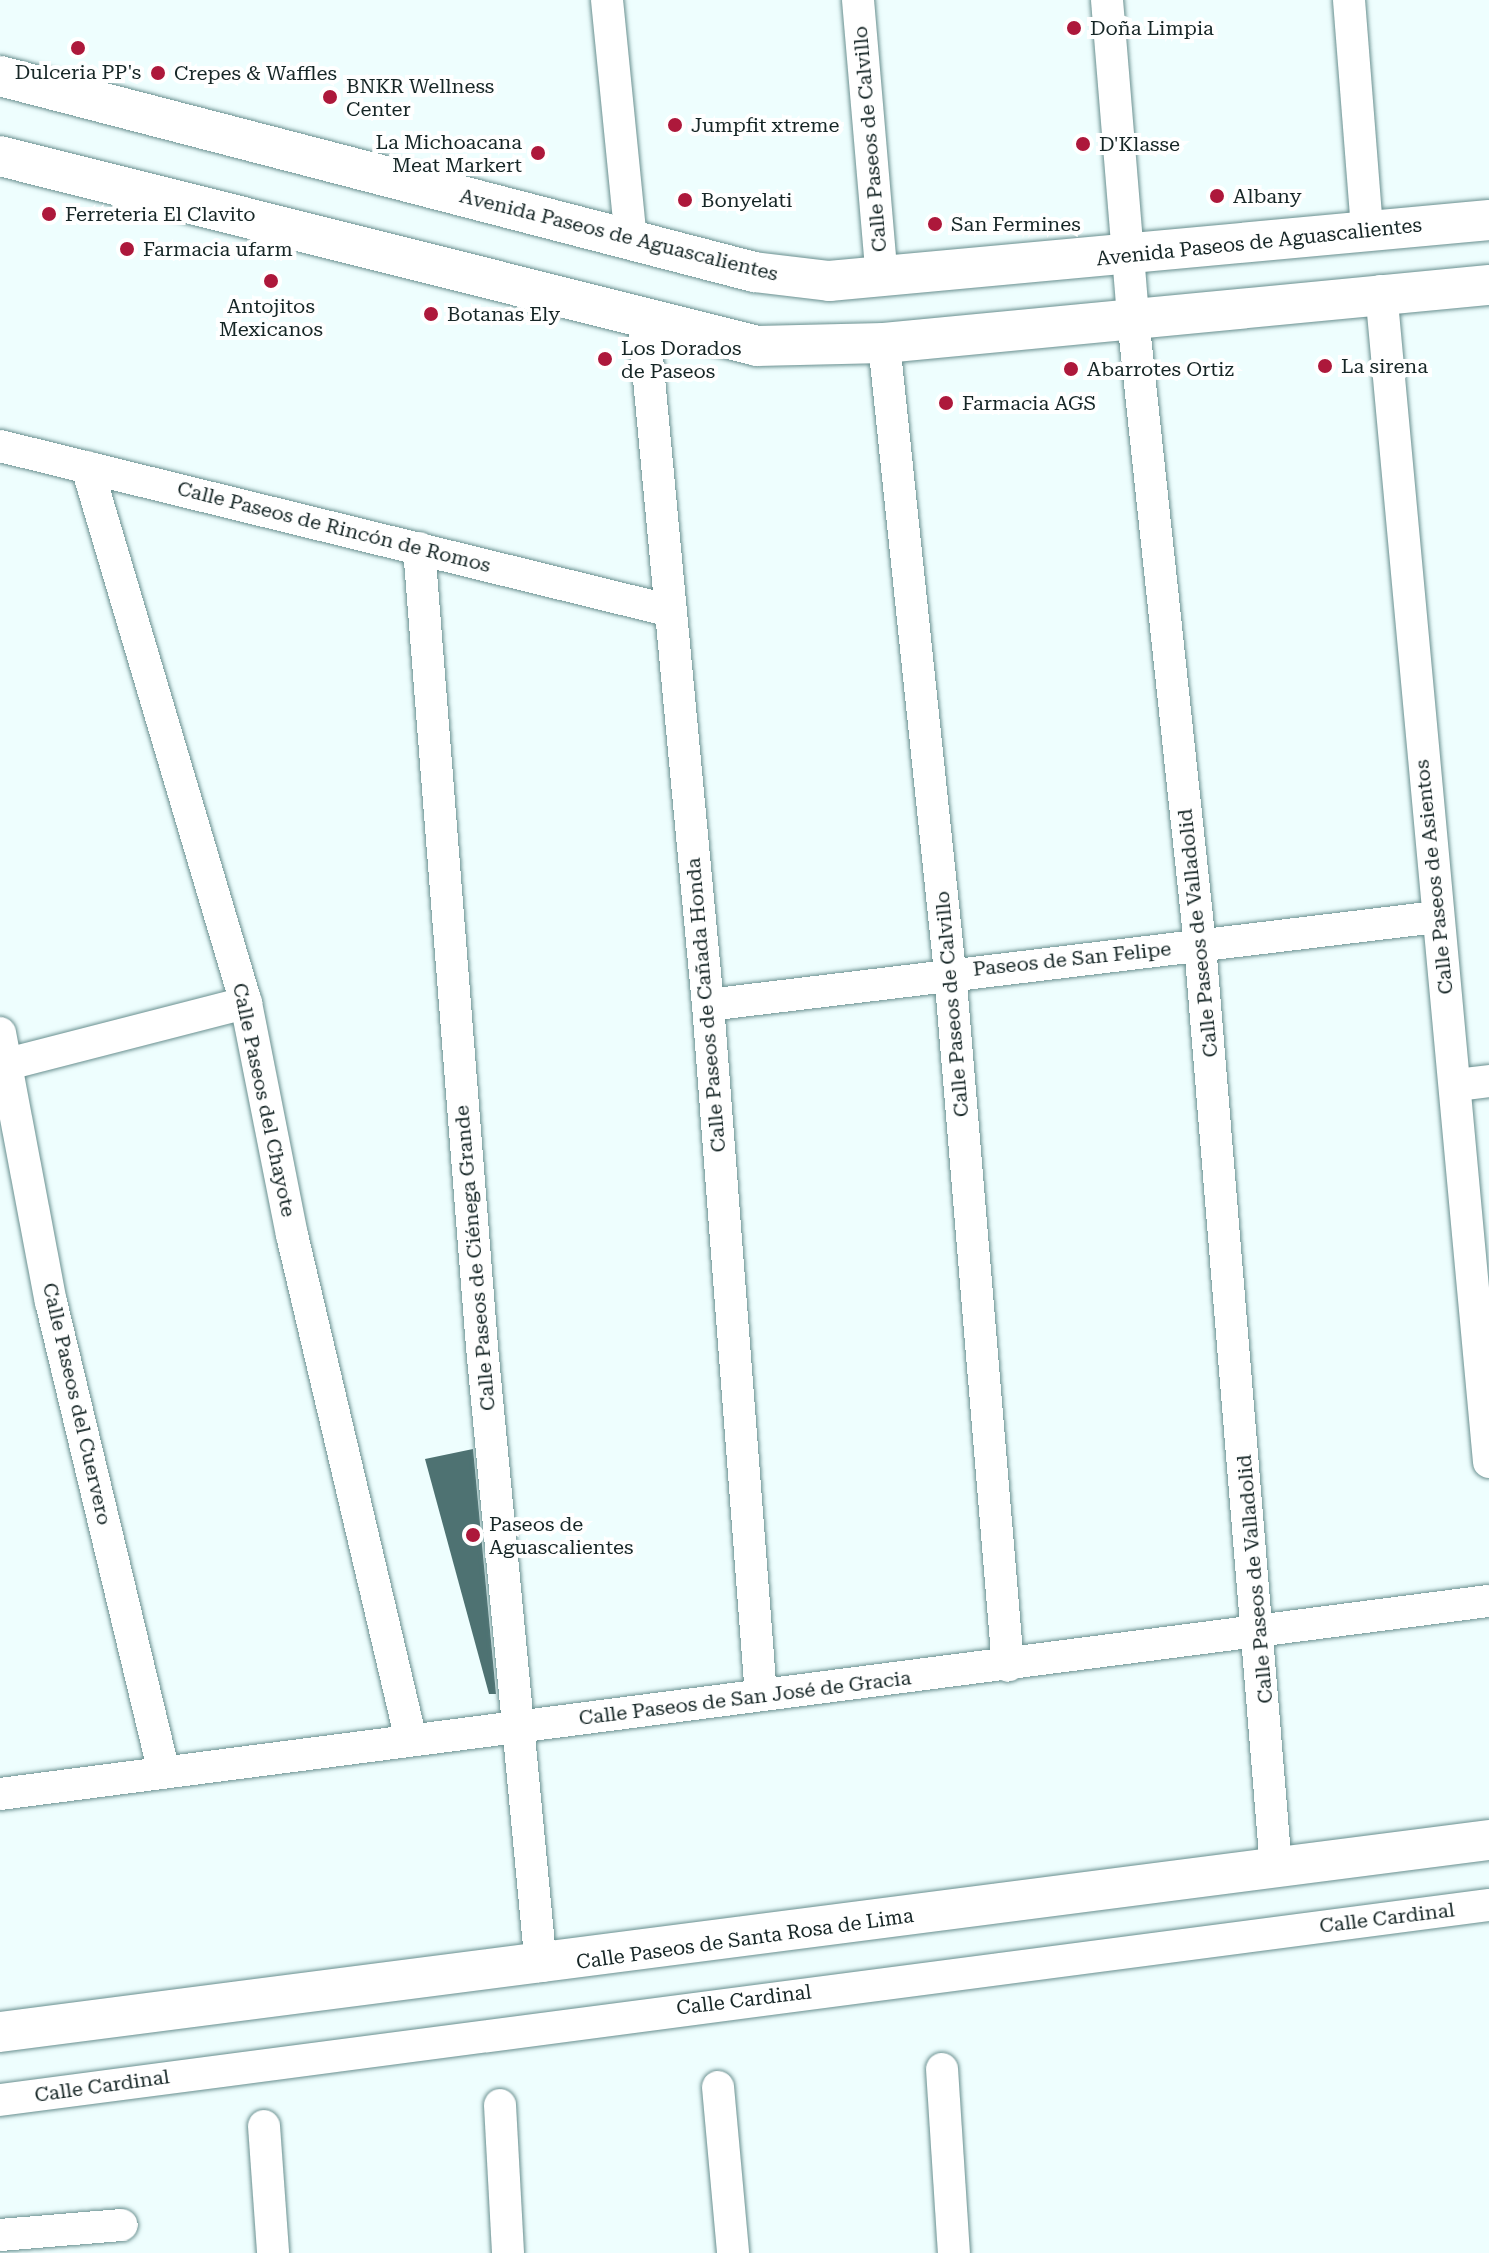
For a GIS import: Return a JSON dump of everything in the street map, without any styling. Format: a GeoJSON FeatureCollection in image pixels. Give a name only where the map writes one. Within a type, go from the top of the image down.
{"type":"FeatureCollection","features":[{"type":"Feature","properties":{"kind":"street"},"geometry":{"type":"LineString","coordinates":[[607,0],[631,241]]}},
{"type":"Feature","properties":{"kind":"street","name":"Calle Paseos de Calvillo"},"geometry":{"type":"LineString","coordinates":[[858,0],[882,278]]}},
{"type":"Feature","properties":{"kind":"street","name":"Calle Paseos de Valladolid"},"geometry":{"type":"LineString","coordinates":[[1107,0],[1133,318],[1200,945],[1261,1626],[1276,1867]]}},
{"type":"Feature","properties":{"kind":"street"},"geometry":{"type":"LineString","coordinates":[[1349,0],[1367,230]]}},
{"type":"Feature","properties":{"kind":"street","name":"Avenida Paseos de Aguascalientes"},"geometry":{"type":"LineString","coordinates":[[0,76],[754,272],[829,281],[1489,220]]}},
{"type":"Feature","properties":{"kind":"street"},"geometry":{"type":"LineString","coordinates":[[0,156],[757,346],[884,343],[1381,291],[1489,285]]}},
{"type":"Feature","properties":{"kind":"street","name":"Calle Paseos de Asientos"},"geometry":{"type":"LineString","coordinates":[[1381,291],[1436,917],[1457,1085],[1489,1462]]}},
{"type":"Feature","properties":{"kind":"street","name":"Calle Paseos de Cañada Honda"},"geometry":{"type":"LineString","coordinates":[[643,315],[667,610],[708,1005],[761,1695]]}},
{"type":"Feature","properties":{"kind":"street","name":"Calle Paseos de Calvillo"},"geometry":{"type":"LineString","coordinates":[[884,343],[950,972],[1008,1666]]}},
{"type":"Feature","properties":{"kind":"street","name":"Calle Paseos de Rincón de Romos"},"geometry":{"type":"LineString","coordinates":[[0,446],[667,610]]}},
{"type":"Feature","properties":{"kind":"street","name":"Calle Paseos del Chayote"},"geometry":{"type":"LineString","coordinates":[[87,467],[246,1003],[292,1235],[411,1740]]}},
{"type":"Feature","properties":{"kind":"street","name":"Calle Paseos de Ciénega Grande"},"geometry":{"type":"LineString","coordinates":[[419,548],[514,1726],[541,1966]]}},
{"type":"Feature","properties":{"kind":"street","name":"Paseos de San Felipe"},"geometry":{"type":"LineString","coordinates":[[708,1005],[950,972],[1436,917]]}},
{"type":"Feature","properties":{"kind":"street"},"geometry":{"type":"LineString","coordinates":[[5,1065],[246,1003]]}},
{"type":"Feature","properties":{"kind":"street","name":"Calle Paseos del Cuervero"},"geometry":{"type":"LineString","coordinates":[[0,1033],[51,1302],[164,1773]]}},
{"type":"Feature","properties":{"kind":"street"},"geometry":{"type":"LineString","coordinates":[[1457,1085],[1489,1081]]}},
{"type":"Feature","properties":{"kind":"street","name":"Calle Paseos de San José de Gracia"},"geometry":{"type":"LineString","coordinates":[[0,1794],[514,1726],[1008,1666],[1261,1626],[1489,1601]]}},
{"type":"Feature","properties":{"kind":"street","name":"Calle Paseos de Santa Rosa de Lima"},"geometry":{"type":"LineString","coordinates":[[0,2032],[541,1966],[1489,1840]]}},
{"type":"Feature","properties":{"kind":"street","name":"Calle Cardinal"},"geometry":{"type":"LineString","coordinates":[[0,2100],[1489,1905]]}},
{"type":"Feature","properties":{"kind":"street"},"geometry":{"type":"LineString","coordinates":[[942,2069],[954,2253]]}},
{"type":"Feature","properties":{"kind":"street"},"geometry":{"type":"LineString","coordinates":[[718,2087],[733,2253]]}},
{"type":"Feature","properties":{"kind":"street"},"geometry":{"type":"LineString","coordinates":[[500,2105],[508,2253]]}},
{"type":"Feature","properties":{"kind":"street"},"geometry":{"type":"LineString","coordinates":[[264,2126],[273,2253]]}},
{"type":"Feature","properties":{"kind":"street"},"geometry":{"type":"LineString","coordinates":[[0,2235],[122,2225]]}},
{"type":"Feature","properties":{"kind":"building"},"geometry":{"type":"Polygon","coordinates":[[[473,1449],[496,1694],[489,1694],[425,1459],[473,1449]]]}},
{"type":"Feature","properties":{"kind":"place","name":"Doña Limpia"},"geometry":{"type":"Point","coordinates":[1074,28]}},
{"type":"Feature","properties":{"kind":"place","name":"Dulceria PP's"},"geometry":{"type":"Point","coordinates":[78,48]}},
{"type":"Feature","properties":{"kind":"place","name":"Crepes & Waffles"},"geometry":{"type":"Point","coordinates":[158,73]}},
{"type":"Feature","properties":{"kind":"place","name":"BNKR Wellness Center"},"geometry":{"type":"Point","coordinates":[330,97]}},
{"type":"Feature","properties":{"kind":"place","name":"Jumpfit xtreme"},"geometry":{"type":"Point","coordinates":[675,125]}},
{"type":"Feature","properties":{"kind":"place","name":"D'Klasse"},"geometry":{"type":"Point","coordinates":[1083,144]}},
{"type":"Feature","properties":{"kind":"place","name":"La Michoacana Meat Markert"},"geometry":{"type":"Point","coordinates":[538,153]}},
{"type":"Feature","properties":{"kind":"place","name":"Albany"},"geometry":{"type":"Point","coordinates":[1217,196]}},
{"type":"Feature","properties":{"kind":"place","name":"Bonyelati"},"geometry":{"type":"Point","coordinates":[685,200]}},
{"type":"Feature","properties":{"kind":"place","name":"Ferreteria El Clavito"},"geometry":{"type":"Point","coordinates":[49,214]}},
{"type":"Feature","properties":{"kind":"place","name":"San Fermines"},"geometry":{"type":"Point","coordinates":[935,224]}},
{"type":"Feature","properties":{"kind":"place","name":"Farmacia ufarm"},"geometry":{"type":"Point","coordinates":[127,249]}},
{"type":"Feature","properties":{"kind":"place","name":"Antojitos Mexicanos"},"geometry":{"type":"Point","coordinates":[271,281]}},
{"type":"Feature","properties":{"kind":"place","name":"Botanas Ely"},"geometry":{"type":"Point","coordinates":[431,314]}},
{"type":"Feature","properties":{"kind":"place","name":"Los Dorados de Paseos"},"geometry":{"type":"Point","coordinates":[605,359]}},
{"type":"Feature","properties":{"kind":"place","name":"La sirena"},"geometry":{"type":"Point","coordinates":[1325,366]}},
{"type":"Feature","properties":{"kind":"place","name":"Abarrotes Ortiz"},"geometry":{"type":"Point","coordinates":[1071,369]}},
{"type":"Feature","properties":{"kind":"place","name":"Farmacia AGS"},"geometry":{"type":"Point","coordinates":[946,403]}},
{"type":"Feature","properties":{"kind":"place","name":"Paseos de Aguascalientes"},"geometry":{"type":"Point","coordinates":[473,1535]}}]}
